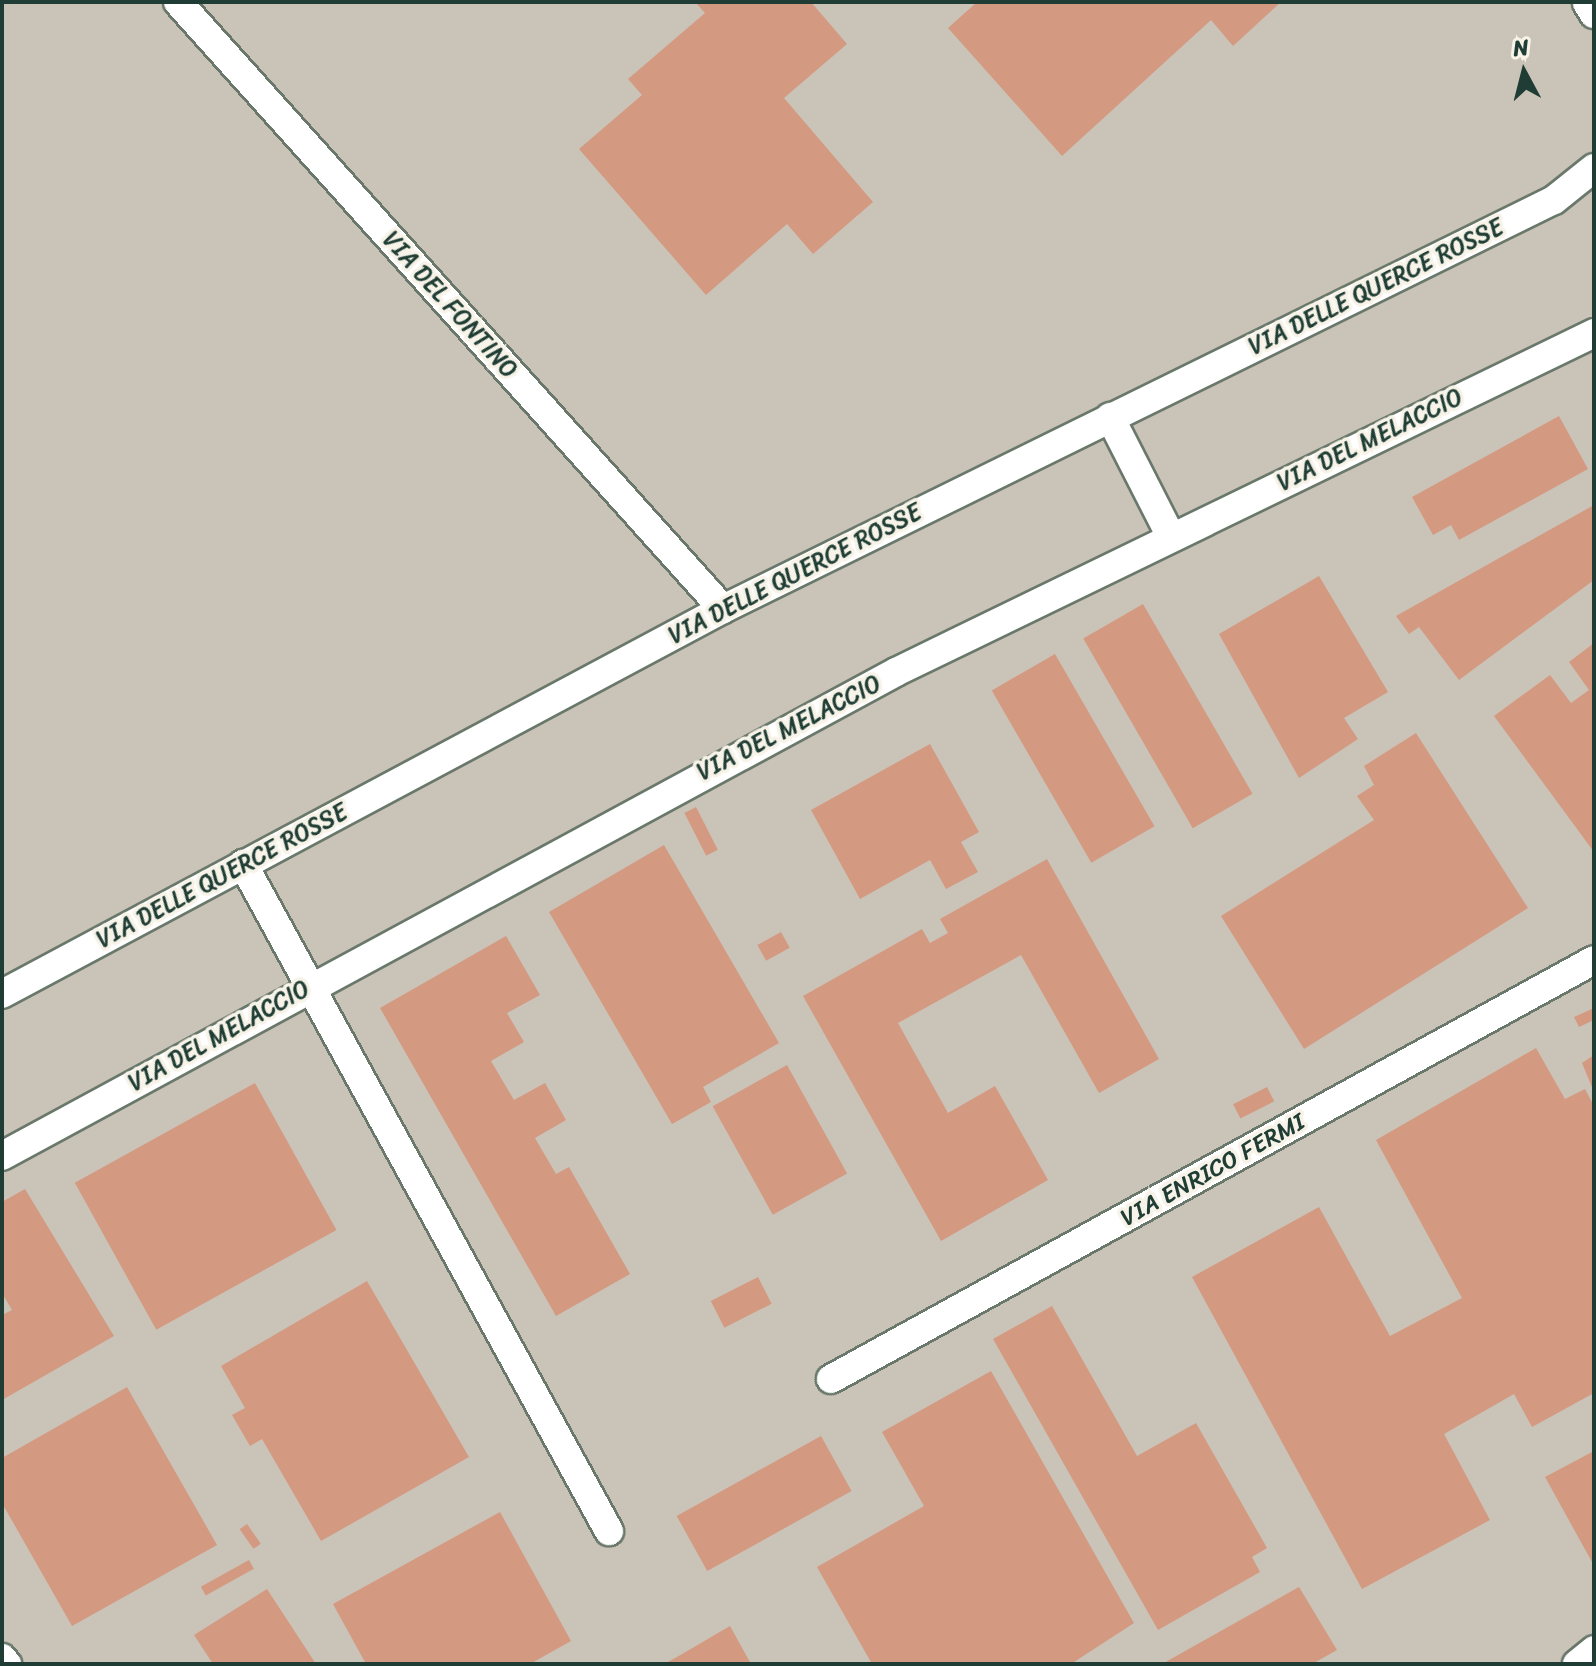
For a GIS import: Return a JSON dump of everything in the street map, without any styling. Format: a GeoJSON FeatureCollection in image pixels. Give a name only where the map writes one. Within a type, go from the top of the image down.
{"type":"FeatureCollection","features":[{"type":"Feature","properties":{"kind":"street","name":"VIA DEL FONTINO"},"geometry":{"type":"LineString","coordinates":[[178,2],[723,609]]}},
{"type":"Feature","properties":{"kind":"street"},"geometry":{"type":"LineString","coordinates":[[1587,2],[1594,7]]}},
{"type":"Feature","properties":{"kind":"street"},"geometry":{"type":"LineString","coordinates":[[1587,2],[1594,14]]}},
{"type":"Feature","properties":{"kind":"street","name":"VIA DELLE QUERCE ROSSE"},"geometry":{"type":"LineString","coordinates":[[2,994],[723,609],[1554,200],[1594,168]]}},
{"type":"Feature","properties":{"kind":"street"},"geometry":{"type":"LineString","coordinates":[[1554,200],[1594,194]]}},
{"type":"Feature","properties":{"kind":"street","name":"VIA DEL MELACCIO"},"geometry":{"type":"LineString","coordinates":[[2,1156],[621,815],[1170,535],[1594,333]]}},
{"type":"Feature","properties":{"kind":"street"},"geometry":{"type":"LineString","coordinates":[[1110,417],[1170,535]]}},
{"type":"Feature","properties":{"kind":"street"},"geometry":{"type":"LineString","coordinates":[[243,864],[609,1531]]}},
{"type":"Feature","properties":{"kind":"street","name":"VIA ENRICO FERMI"},"geometry":{"type":"LineString","coordinates":[[831,1379],[1594,960]]}},
{"type":"Feature","properties":{"kind":"street"},"geometry":{"type":"LineString","coordinates":[[1577,1664],[1594,1650]]}},
{"type":"Feature","properties":{"kind":"street"},"geometry":{"type":"LineString","coordinates":[[2,1658],[7,1664]]}},
{"type":"Feature","properties":{"kind":"shaded area"},"geometry":{"type":"Polygon","coordinates":[[[2,2],[1594,2],[1594,1664],[2,1664],[2,2]]]}},
{"type":"Feature","properties":{"kind":"building"},"geometry":{"type":"Polygon","coordinates":[[[695,2],[811,2],[847,44],[784,98],[873,202],[813,254],[787,224],[706,295],[579,149],[642,95],[628,79],[705,13],[695,2]]]}},
{"type":"Feature","properties":{"kind":"building"},"geometry":{"type":"Polygon","coordinates":[[[977,2],[1281,2],[1233,46],[1211,20],[1062,156],[948,28],[977,2]]]}},
{"type":"Feature","properties":{"kind":"building"},"geometry":{"type":"Polygon","coordinates":[[[1559,416],[1588,469],[1459,540],[1451,525],[1433,535],[1412,497],[1559,416]]]}},
{"type":"Feature","properties":{"kind":"building"},"geometry":{"type":"Polygon","coordinates":[[[1594,505],[1594,580],[1459,680],[1419,627],[1409,634],[1396,616],[1594,505]]]}},
{"type":"Feature","properties":{"kind":"building"},"geometry":{"type":"Polygon","coordinates":[[[1319,576],[1388,692],[1344,718],[1358,739],[1299,778],[1219,634],[1319,576]]]}},
{"type":"Feature","properties":{"kind":"building"},"geometry":{"type":"Polygon","coordinates":[[[1143,604],[1252,794],[1193,828],[1083,638],[1143,604]]]}},
{"type":"Feature","properties":{"kind":"building"},"geometry":{"type":"Polygon","coordinates":[[[1594,643],[1594,852],[1494,716],[1550,675],[1571,703],[1589,690],[1569,662],[1594,643]]]}},
{"type":"Feature","properties":{"kind":"building"},"geometry":{"type":"Polygon","coordinates":[[[1055,654],[1154,826],[1091,863],[992,690],[1055,654]]]}},
{"type":"Feature","properties":{"kind":"building"},"geometry":{"type":"Polygon","coordinates":[[[1416,733],[1528,908],[1304,1049],[1221,916],[1374,820],[1357,796],[1374,785],[1364,766],[1416,733]]]}},
{"type":"Feature","properties":{"kind":"building"},"geometry":{"type":"Polygon","coordinates":[[[930,744],[979,832],[961,842],[978,872],[946,889],[930,860],[860,899],[811,810],[930,744]]]}},
{"type":"Feature","properties":{"kind":"building"},"geometry":{"type":"Polygon","coordinates":[[[696,807],[718,850],[706,856],[684,813],[696,807]]]}},
{"type":"Feature","properties":{"kind":"building"},"geometry":{"type":"Polygon","coordinates":[[[664,845],[779,1043],[703,1087],[711,1102],[672,1124],[549,912],[664,845]]]}},
{"type":"Feature","properties":{"kind":"building"},"geometry":{"type":"Polygon","coordinates":[[[1047,859],[1159,1059],[1099,1093],[1021,955],[898,1023],[948,1113],[995,1086],[1048,1180],[941,1241],[803,996],[922,929],[930,943],[948,933],[940,919],[1047,859]]]}},
{"type":"Feature","properties":{"kind":"building"},"geometry":{"type":"Polygon","coordinates":[[[781,932],[790,948],[766,961],[757,945],[781,932]]]}},
{"type":"Feature","properties":{"kind":"building"},"geometry":{"type":"Polygon","coordinates":[[[506,936],[540,995],[507,1013],[524,1042],[491,1061],[514,1100],[545,1083],[566,1120],[535,1138],[556,1174],[569,1167],[630,1274],[556,1316],[380,1008],[506,936]]]}},
{"type":"Feature","properties":{"kind":"building"},"geometry":{"type":"Polygon","coordinates":[[[1594,1008],[1594,1020],[1579,1027],[1574,1017],[1594,1008]]]}},
{"type":"Feature","properties":{"kind":"building"},"geometry":{"type":"Polygon","coordinates":[[[1536,1048],[1565,1099],[1585,1089],[1594,1106],[1594,1393],[1532,1427],[1514,1394],[1444,1434],[1490,1520],[1362,1589],[1192,1277],[1319,1207],[1390,1336],[1462,1298],[1376,1140],[1536,1048]]]}},
{"type":"Feature","properties":{"kind":"building"},"geometry":{"type":"Polygon","coordinates":[[[1594,1055],[1594,1092],[1582,1063],[1594,1055]]]}},
{"type":"Feature","properties":{"kind":"building"},"geometry":{"type":"Polygon","coordinates":[[[787,1065],[847,1173],[773,1215],[713,1106],[787,1065]]]}},
{"type":"Feature","properties":{"kind":"building"},"geometry":{"type":"Polygon","coordinates":[[[255,1083],[336,1230],[156,1330],[75,1183],[255,1083]]]}},
{"type":"Feature","properties":{"kind":"building"},"geometry":{"type":"Polygon","coordinates":[[[1267,1087],[1274,1101],[1240,1119],[1233,1104],[1267,1087]]]}},
{"type":"Feature","properties":{"kind":"building"},"geometry":{"type":"Polygon","coordinates":[[[25,1189],[114,1336],[2,1400],[2,1315],[12,1310],[2,1293],[2,1202],[25,1189]]]}},
{"type":"Feature","properties":{"kind":"building"},"geometry":{"type":"Polygon","coordinates":[[[758,1277],[772,1304],[724,1328],[711,1301],[758,1277]]]}},
{"type":"Feature","properties":{"kind":"building"},"geometry":{"type":"Polygon","coordinates":[[[367,1281],[469,1457],[321,1541],[262,1439],[250,1446],[232,1415],[245,1408],[221,1366],[367,1281]]]}},
{"type":"Feature","properties":{"kind":"building"},"geometry":{"type":"Polygon","coordinates":[[[1052,1306],[1137,1456],[1196,1423],[1267,1548],[1252,1557],[1260,1572],[1158,1630],[993,1339],[1052,1306]]]}},
{"type":"Feature","properties":{"kind":"building"},"geometry":{"type":"Polygon","coordinates":[[[991,1371],[1134,1623],[1071,1664],[872,1664],[817,1567],[924,1506],[882,1432],[991,1371]]]}},
{"type":"Feature","properties":{"kind":"building"},"geometry":{"type":"Polygon","coordinates":[[[127,1387],[217,1545],[72,1626],[2,1503],[2,1458],[127,1387]]]}},
{"type":"Feature","properties":{"kind":"building"},"geometry":{"type":"Polygon","coordinates":[[[821,1436],[852,1491],[707,1571],[677,1516],[821,1436]]]}},
{"type":"Feature","properties":{"kind":"building"},"geometry":{"type":"Polygon","coordinates":[[[1594,1451],[1594,1561],[1592,1562],[1545,1477],[1594,1451]]]}},
{"type":"Feature","properties":{"kind":"building"},"geometry":{"type":"Polygon","coordinates":[[[500,1512],[571,1641],[530,1664],[366,1664],[333,1604],[500,1512]]]}},
{"type":"Feature","properties":{"kind":"building"},"geometry":{"type":"Polygon","coordinates":[[[247,1524],[261,1544],[253,1549],[240,1529],[247,1524]]]}},
{"type":"Feature","properties":{"kind":"building"},"geometry":{"type":"Polygon","coordinates":[[[249,1560],[254,1569],[206,1595],[201,1587],[249,1560]]]}},
{"type":"Feature","properties":{"kind":"building"},"geometry":{"type":"Polygon","coordinates":[[[1299,1587],[1337,1650],[1312,1664],[1162,1664],[1299,1587]]]}},
{"type":"Feature","properties":{"kind":"building"},"geometry":{"type":"Polygon","coordinates":[[[267,1589],[316,1664],[213,1664],[194,1635],[267,1589]]]}},
{"type":"Feature","properties":{"kind":"building"},"geometry":{"type":"Polygon","coordinates":[[[730,1626],[751,1664],[664,1664],[677,1657],[730,1626]]]}}]}
